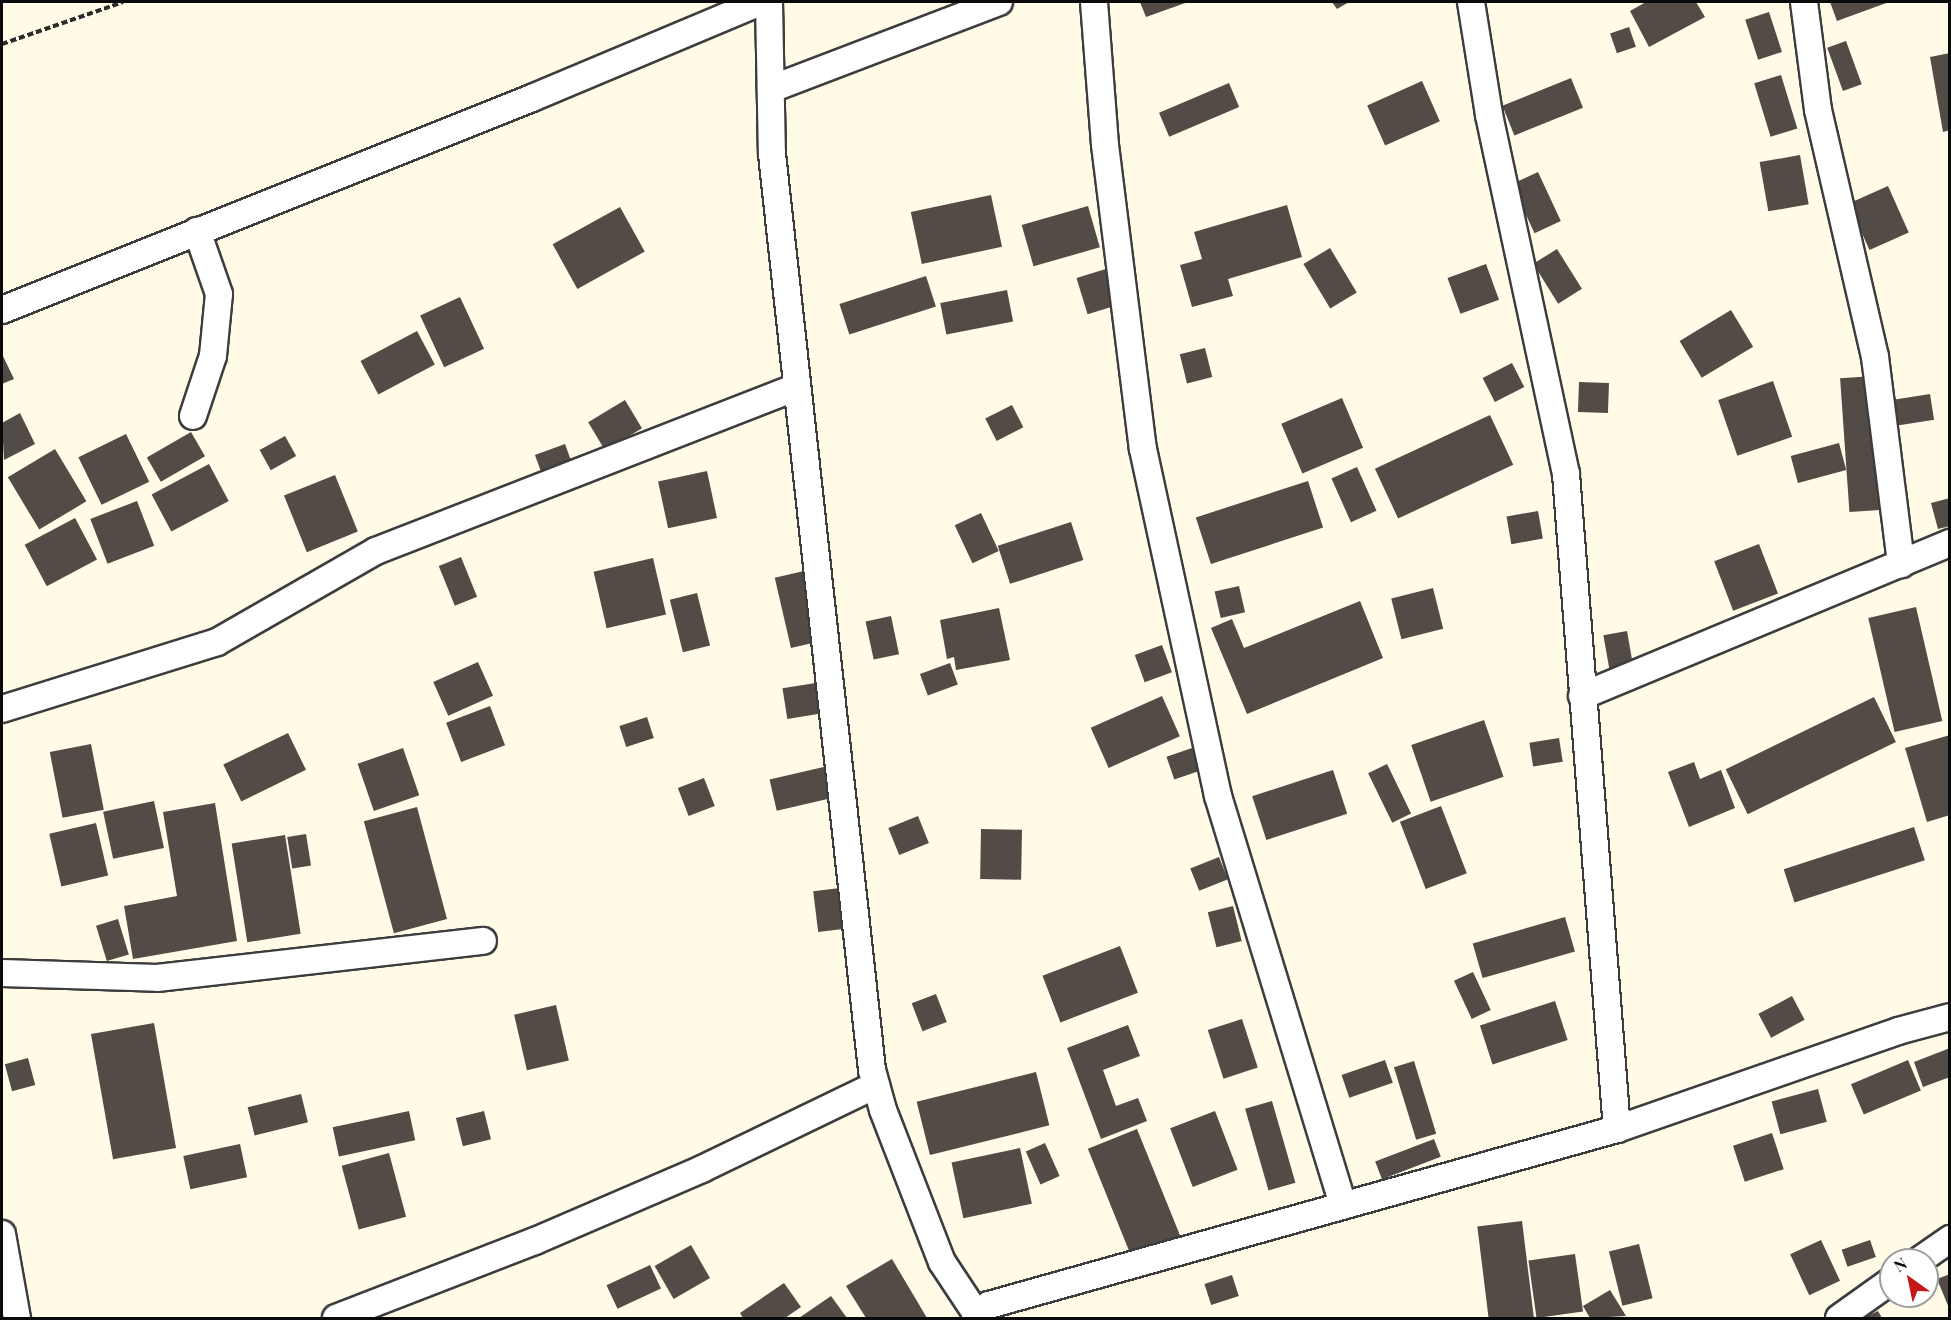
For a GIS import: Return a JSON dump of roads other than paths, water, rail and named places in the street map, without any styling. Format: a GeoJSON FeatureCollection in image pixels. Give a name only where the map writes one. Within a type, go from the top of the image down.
{"type":"FeatureCollection","features":[{"type":"Feature","properties":{"kind":"street"},"geometry":{"type":"LineString","coordinates":[[2,310],[532,98],[760,2]]}},
{"type":"Feature","properties":{"kind":"street"},"geometry":{"type":"LineString","coordinates":[[769,2],[772,154],[795,388],[876,1085],[942,1262],[977,1318],[988,1305],[1617,1129],[1898,1031],[1950,1017]]}},
{"type":"Feature","properties":{"kind":"street"},"geometry":{"type":"LineString","coordinates":[[771,89],[999,2]]}},
{"type":"Feature","properties":{"kind":"street"},"geometry":{"type":"LineString","coordinates":[[1094,2],[1105,145],[1143,448],[1218,796],[1343,1204]]}},
{"type":"Feature","properties":{"kind":"street"},"geometry":{"type":"LineString","coordinates":[[1471,2],[1489,115],[1566,474],[1617,1129]]}},
{"type":"Feature","properties":{"kind":"street"},"geometry":{"type":"LineString","coordinates":[[1804,2],[1818,110],[1875,357],[1901,564]]}},
{"type":"Feature","properties":{"kind":"street"},"geometry":{"type":"LineString","coordinates":[[193,416],[213,356],[219,294],[197,231]]}},
{"type":"Feature","properties":{"kind":"street"},"geometry":{"type":"LineString","coordinates":[[2,709],[218,642],[376,551],[795,388]]}},
{"type":"Feature","properties":{"kind":"street"},"geometry":{"type":"LineString","coordinates":[[1582,696],[1950,543]]}},
{"type":"Feature","properties":{"kind":"street"},"geometry":{"type":"LineString","coordinates":[[2,973],[157,978],[483,941]]}},
{"type":"Feature","properties":{"kind":"street"},"geometry":{"type":"LineString","coordinates":[[336,1318],[608,1210],[876,1085]]}},
{"type":"Feature","properties":{"kind":"street"},"geometry":{"type":"LineString","coordinates":[[2,1234],[17,1318]]}},
{"type":"Feature","properties":{"kind":"street"},"geometry":{"type":"LineString","coordinates":[[1937,1248],[1950,1239]]}},
{"type":"Feature","properties":{"kind":"street"},"geometry":{"type":"LineString","coordinates":[[1839,1318],[1879,1290]]}}]}
